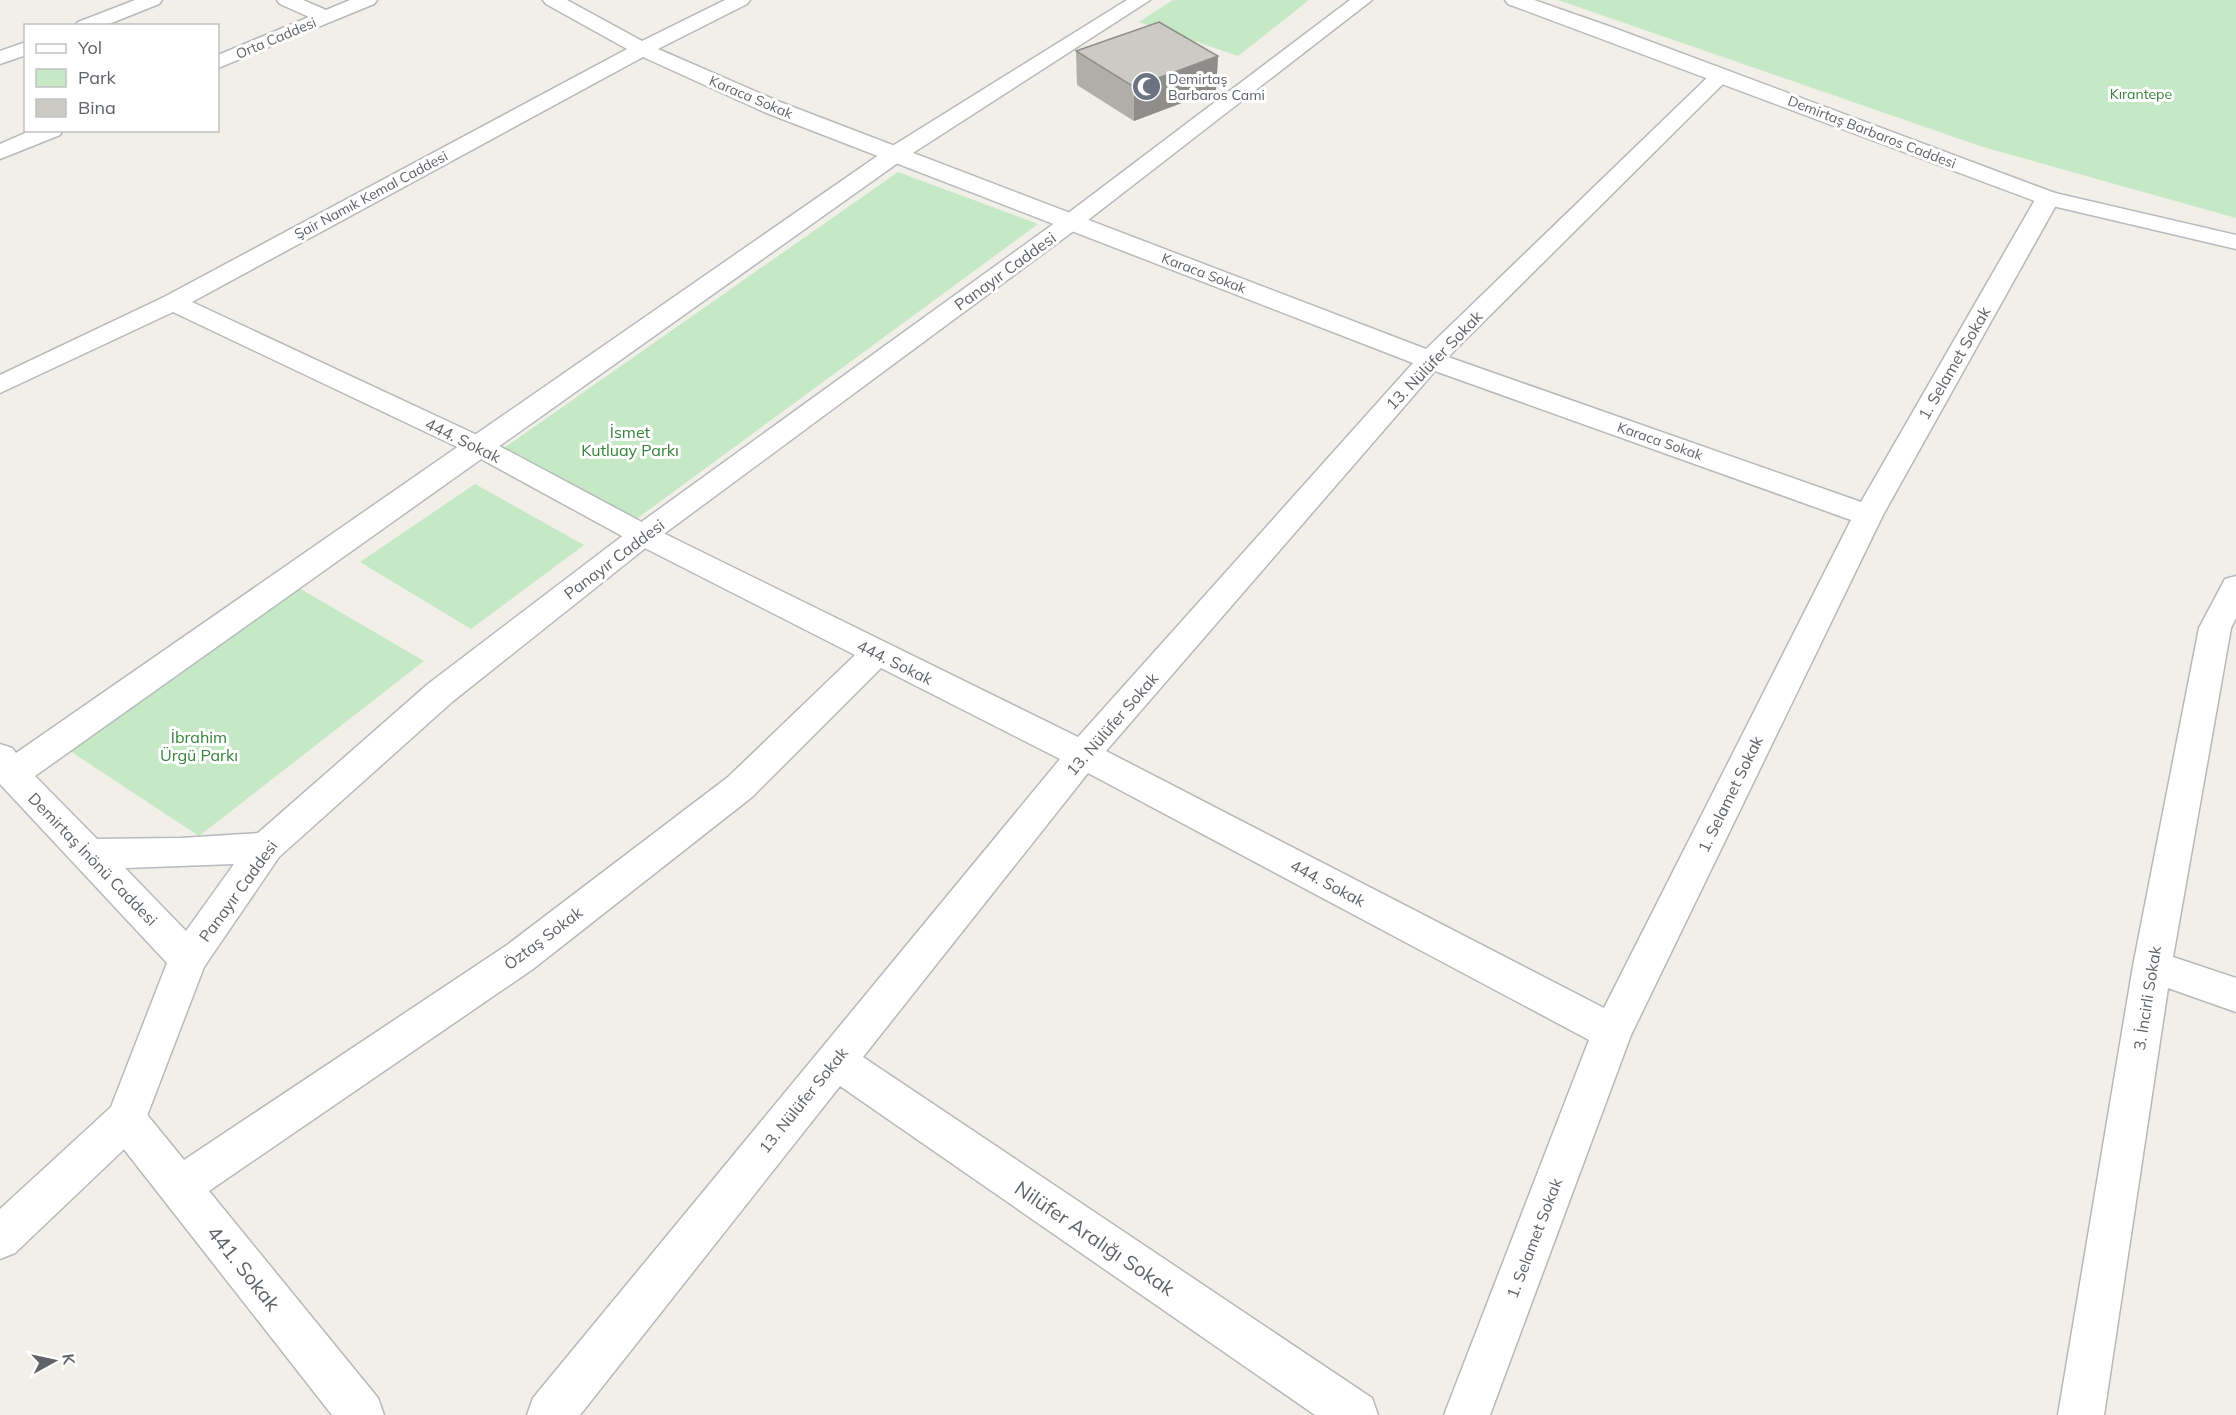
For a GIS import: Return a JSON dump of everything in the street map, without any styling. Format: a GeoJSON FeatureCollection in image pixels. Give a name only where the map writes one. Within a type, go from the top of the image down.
{"type":"FeatureCollection","features":[{"type":"Feature","properties":{"kind":"street"},"geometry":{"type":"LineString","coordinates":[[90,24],[152,0]]}},
{"type":"Feature","properties":{"kind":"street"},"geometry":{"type":"LineString","coordinates":[[287,0],[326,17]]}},
{"type":"Feature","properties":{"kind":"street","name":"Orta Caddesi"},"geometry":{"type":"LineString","coordinates":[[219,62],[367,0]]}},
{"type":"Feature","properties":{"kind":"street","name":"Karaca Sokak"},"geometry":{"type":"LineString","coordinates":[[554,0],[642,49],[772,107],[894,155],[1430,360],[1868,515]]}},
{"type":"Feature","properties":{"kind":"street","name":"Şair Namık Kemal Caddesi"},"geometry":{"type":"LineString","coordinates":[[0,385],[173,302],[642,49],[740,0]]}},
{"type":"Feature","properties":{"kind":"street"},"geometry":{"type":"LineString","coordinates":[[4,771],[480,447],[894,155],[1140,0]]}},
{"type":"Feature","properties":{"kind":"street","name":"Panayır Caddesi"},"geometry":{"type":"LineString","coordinates":[[0,1238],[126,1120],[188,959],[266,847],[440,693],[643,535],[1071,222],[1362,0]]}},
{"type":"Feature","properties":{"kind":"street","name":"Demirtaş Barbaros Caddesi"},"geometry":{"type":"LineString","coordinates":[[1515,0],[2048,198],[2236,242]]}},
{"type":"Feature","properties":{"kind":"street"},"geometry":{"type":"LineString","coordinates":[[0,58],[24,49]]}},
{"type":"Feature","properties":{"kind":"street","name":"13. Nülüfer Sokak"},"geometry":{"type":"LineString","coordinates":[[549,1415],[1083,755],[1430,360],[1721,75]]}},
{"type":"Feature","properties":{"kind":"street"},"geometry":{"type":"LineString","coordinates":[[0,152],[47,132]]}},
{"type":"Feature","properties":{"kind":"street","name":"1. Selamet Sokak"},"geometry":{"type":"LineString","coordinates":[[1467,1415],[1612,1032],[1868,515],[2048,198]]}},
{"type":"Feature","properties":{"kind":"street","name":"444. Sokak"},"geometry":{"type":"LineString","coordinates":[[173,302],[480,447],[643,535],[1083,755],[1612,1032]]}},
{"type":"Feature","properties":{"kind":"street","name":"3. İncirli Sokak"},"geometry":{"type":"LineString","coordinates":[[2081,1415],[2152,966],[2216,628],[2236,587]]}},
{"type":"Feature","properties":{"kind":"street","name":"Öztaş Sokak"},"geometry":{"type":"LineString","coordinates":[[179,1187],[520,957],[740,787],[877,653]]}},
{"type":"Feature","properties":{"kind":"street","name":"Demirtaş İnönü Caddesi"},"geometry":{"type":"LineString","coordinates":[[4,771],[90,854],[188,959]]}},
{"type":"Feature","properties":{"kind":"street"},"geometry":{"type":"LineString","coordinates":[[90,854],[180,853],[266,847]]}},
{"type":"Feature","properties":{"kind":"street"},"geometry":{"type":"LineString","coordinates":[[2152,966],[2236,995]]}},
{"type":"Feature","properties":{"kind":"street","name":"Nilüfer Aralığı Sokak"},"geometry":{"type":"LineString","coordinates":[[835,1060],[1355,1415]]}},
{"type":"Feature","properties":{"kind":"street","name":"441. Sokak"},"geometry":{"type":"LineString","coordinates":[[126,1120],[362,1415]]}},
{"type":"Feature","properties":{"kind":"green space"},"geometry":{"type":"Polygon","coordinates":[[[1173,0],[1309,0],[1238,56],[1139,22],[1173,0]]]}},
{"type":"Feature","properties":{"kind":"green space","name":"Kırantepe"},"geometry":{"type":"Polygon","coordinates":[[[1558,0],[2236,0],[2236,218],[1980,146],[1558,0]]]}},
{"type":"Feature","properties":{"kind":"green space","name":"İsmet Kutluay Parkı"},"geometry":{"type":"Polygon","coordinates":[[[898,172],[1038,224],[635,520],[504,448],[898,172]]]}},
{"type":"Feature","properties":{"kind":"green space"},"geometry":{"type":"Polygon","coordinates":[[[475,484],[584,545],[471,629],[360,562],[475,484]]]}},
{"type":"Feature","properties":{"kind":"green space","name":"İbrahim Ürgü Parkı"},"geometry":{"type":"Polygon","coordinates":[[[299,588],[424,661],[199,836],[70,751],[299,588]]]}},
{"type":"Feature","properties":{"kind":"building"},"geometry":{"type":"Polygon","coordinates":[[[1159,22],[1218,56],[1134,87],[1076,51],[1159,22]]]}},
{"type":"Feature","properties":{"kind":"place","name":"Demirtaş Barbaros Cami"},"geometry":{"type":"Point","coordinates":[1147,87]}}]}
